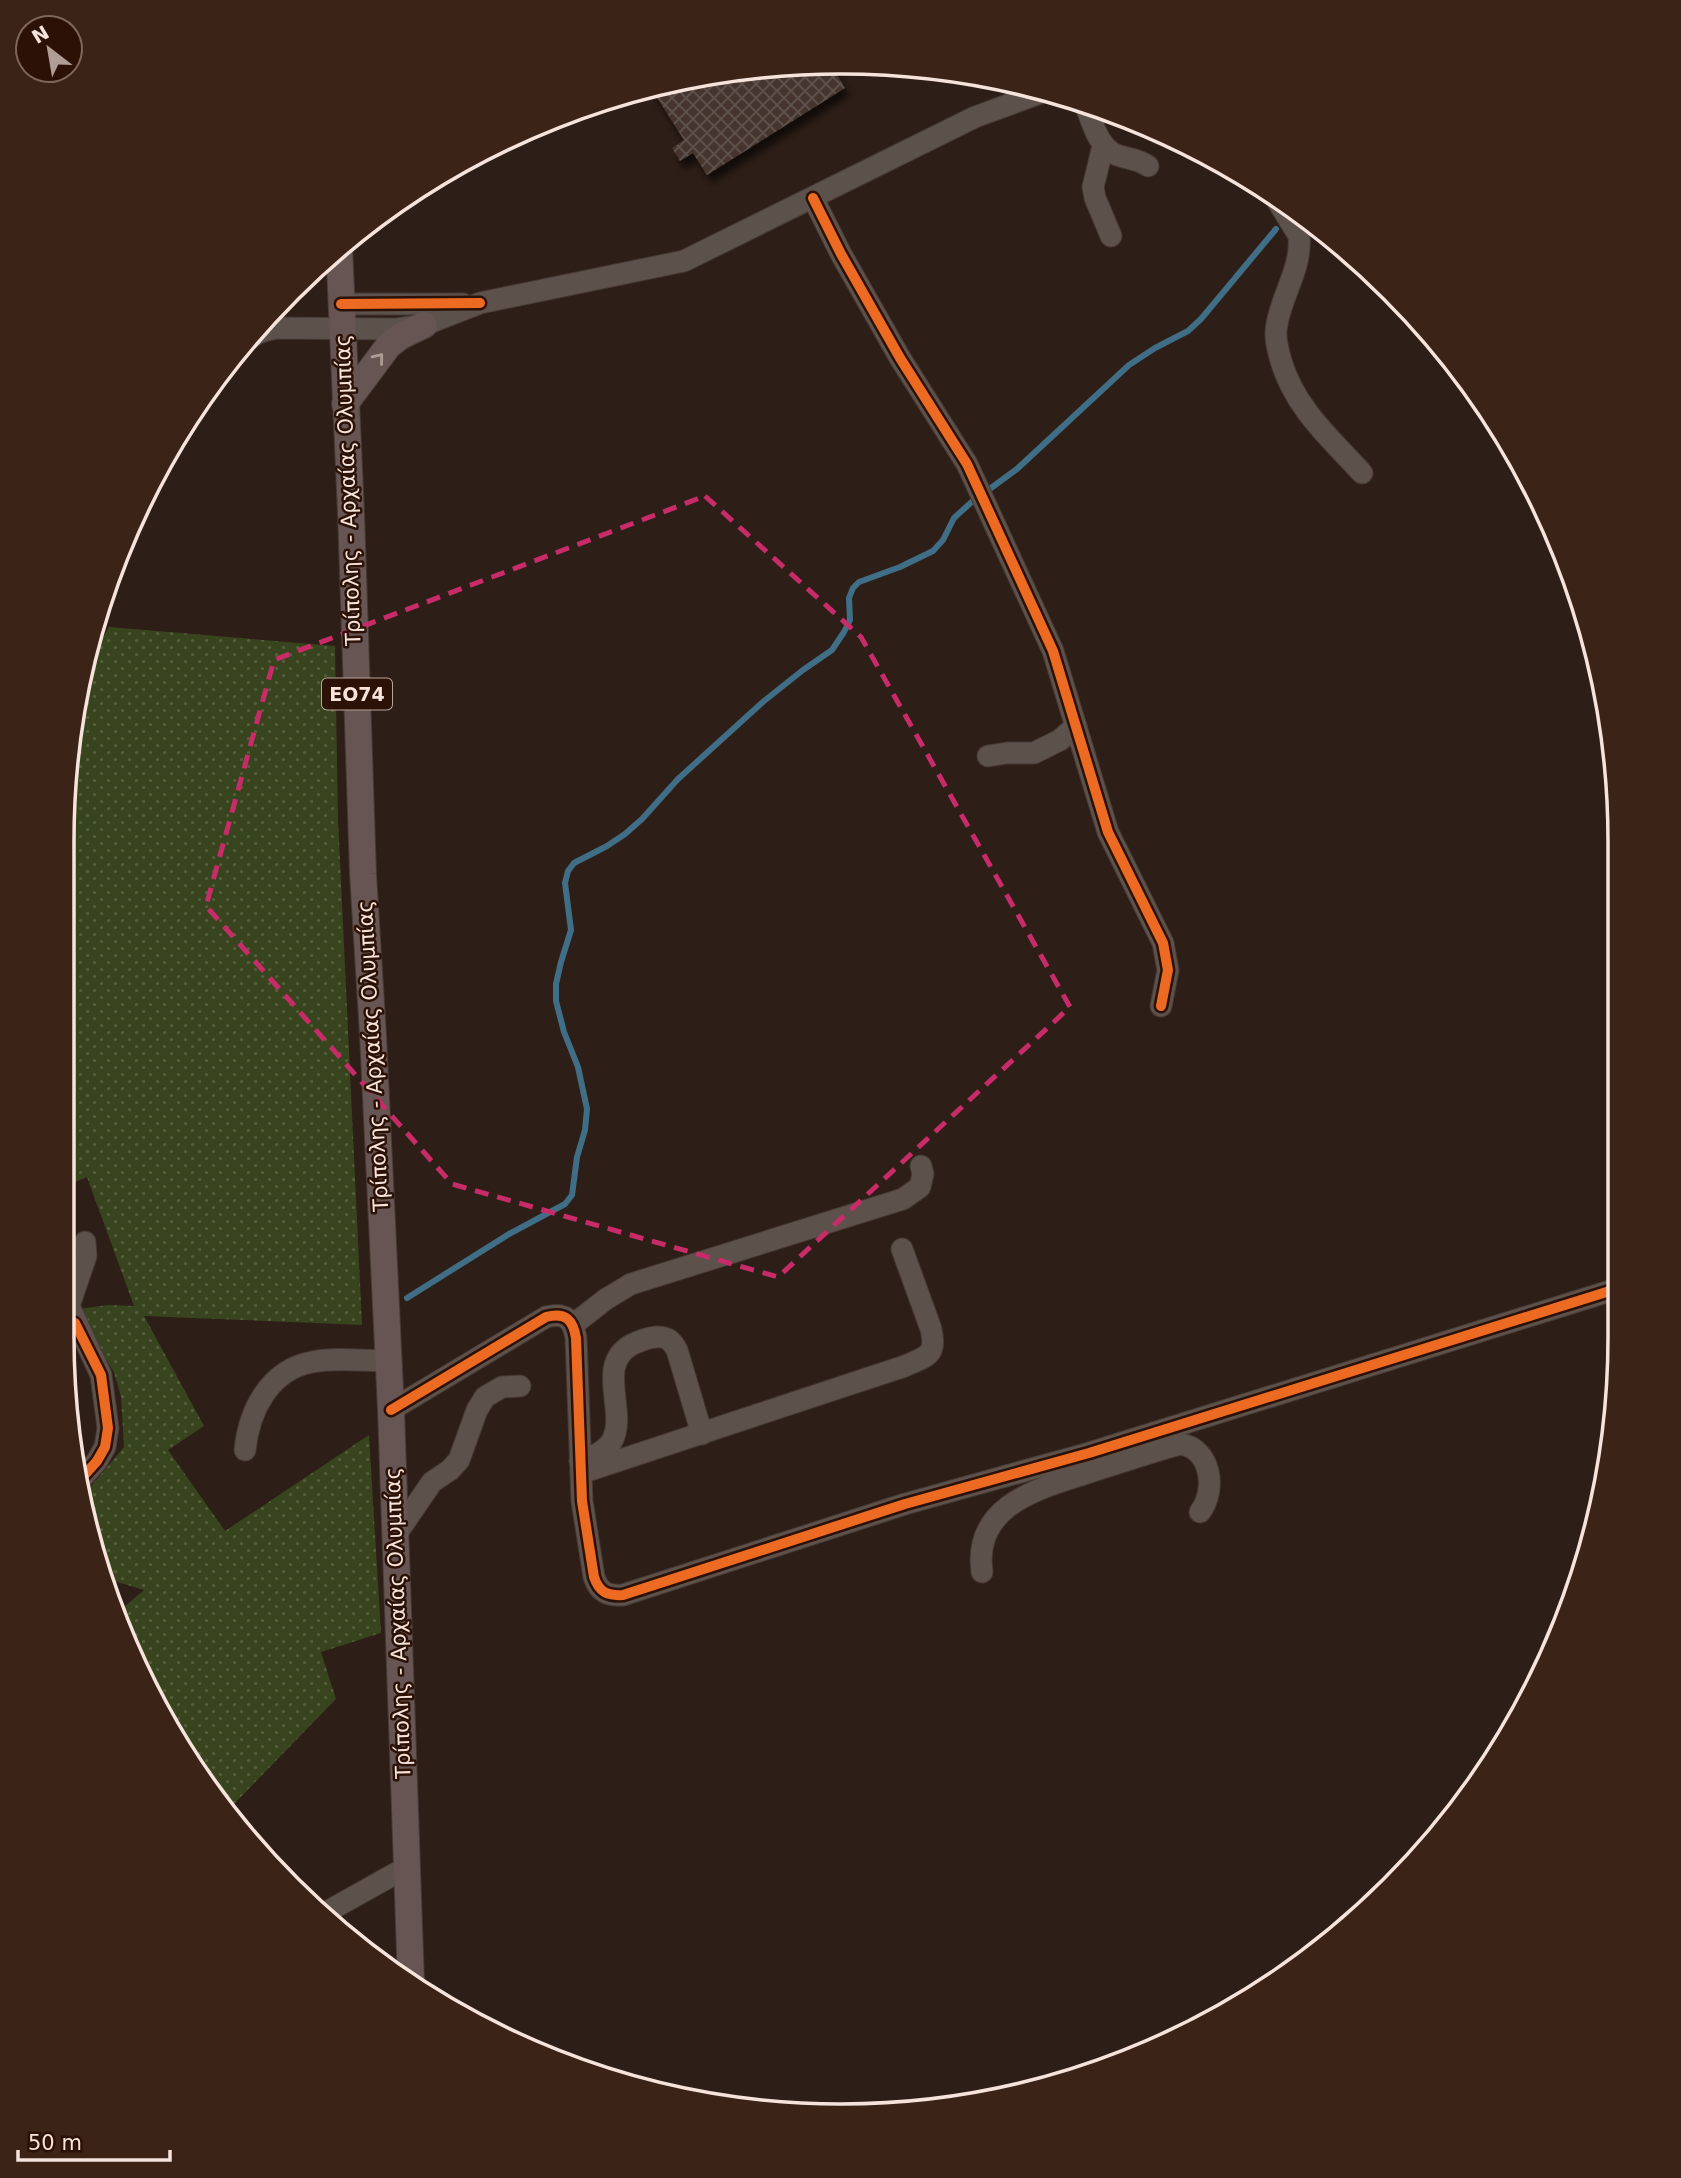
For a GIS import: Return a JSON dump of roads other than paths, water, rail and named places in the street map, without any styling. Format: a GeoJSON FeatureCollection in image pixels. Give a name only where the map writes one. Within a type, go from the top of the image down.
{"type":"FeatureCollection","features":[{"type":"Feature","properties":{"kind":"main road","name":"Τρίπολης - Αρχαίας Ολυμπίας"},"geometry":{"type":"LineString","coordinates":[[339,260],[363,874],[391,1410],[407,1867]]}},
{"type":"Feature","properties":{"kind":"main road"},"geometry":{"type":"LineString","coordinates":[[345,404],[389,345],[424,325]]}},
{"type":"Feature","properties":{"kind":"main road","name":"ΕΟ74"},"geometry":{"type":"LineString","coordinates":[[407,1867],[411,1973]]}},
{"type":"Feature","properties":{"kind":"street"},"geometry":{"type":"LineString","coordinates":[[269,329],[341,317],[480,303],[684,261],[975,117],[1028,97]]}},
{"type":"Feature","properties":{"kind":"street"},"geometry":{"type":"LineString","coordinates":[[1090,115],[1104,146],[1114,155],[1148,166]]}},
{"type":"Feature","properties":{"kind":"street"},"geometry":{"type":"LineString","coordinates":[[1104,146],[1093,187],[1094,198],[1111,236]]}},
{"type":"Feature","properties":{"kind":"street"},"geometry":{"type":"LineString","coordinates":[[813,198],[841,254],[900,358],[967,464],[1053,651],[1108,832],[1163,943],[1168,970],[1161,1006]]}},
{"type":"Feature","properties":{"kind":"street"},"geometry":{"type":"LineString","coordinates":[[1298,225],[1298,259],[1277,324],[1277,345],[1287,381],[1301,405],[1362,473]]}},
{"type":"Feature","properties":{"kind":"street"},"geometry":{"type":"LineString","coordinates":[[341,317],[397,329],[424,325],[480,303]]}},
{"type":"Feature","properties":{"kind":"street"},"geometry":{"type":"LineString","coordinates":[[988,756],[1034,753],[1060,740],[1076,726]]}},
{"type":"Feature","properties":{"kind":"street"},"geometry":{"type":"LineString","coordinates":[[574,1324],[631,1284],[903,1199],[920,1188],[923,1174],[921,1166]]}},
{"type":"Feature","properties":{"kind":"street"},"geometry":{"type":"LineString","coordinates":[[74,1291],[86,1256],[85,1242]]}},
{"type":"Feature","properties":{"kind":"street"},"geometry":{"type":"LineString","coordinates":[[581,1467],[702,1434],[905,1366],[927,1356],[934,1342],[931,1329],[902,1249]]}},
{"type":"Feature","properties":{"kind":"street"},"geometry":{"type":"LineString","coordinates":[[982,1572],[980,1559],[983,1544],[993,1523],[1007,1507],[1031,1492],[1143,1446],[1608,1292]]}},
{"type":"Feature","properties":{"kind":"street"},"geometry":{"type":"LineString","coordinates":[[391,1410],[546,1317],[562,1316],[574,1324],[582,1501],[594,1577],[597,1585],[611,1595],[623,1595],[905,1504],[1089,1453],[1143,1446],[1180,1444],[1190,1447],[1197,1452],[1208,1471],[1208,1501],[1200,1511]]}},
{"type":"Feature","properties":{"kind":"street"},"geometry":{"type":"LineString","coordinates":[[74,1320],[101,1375],[108,1428],[105,1447],[86,1473]]}},
{"type":"Feature","properties":{"kind":"street"},"geometry":{"type":"LineString","coordinates":[[581,1467],[611,1443],[615,1431],[613,1375],[617,1358],[624,1349],[646,1338],[663,1336],[671,1340],[677,1350],[702,1434]]}},
{"type":"Feature","properties":{"kind":"street"},"geometry":{"type":"LineString","coordinates":[[244,1450],[255,1408],[273,1382],[283,1375],[311,1362],[388,1361]]}},
{"type":"Feature","properties":{"kind":"street"},"geometry":{"type":"LineString","coordinates":[[395,1536],[432,1482],[450,1470],[458,1460],[477,1410],[485,1397],[502,1387],[520,1386]]}},
{"type":"Feature","properties":{"kind":"street"},"geometry":{"type":"LineString","coordinates":[[330,1910],[407,1867]]}},
{"type":"Feature","properties":{"kind":"waterway"},"geometry":{"type":"LineString","coordinates":[[991,488],[1017,469],[1129,365],[1188,331],[1276,229]]}},
{"type":"Feature","properties":{"kind":"waterway"},"geometry":{"type":"LineString","coordinates":[[407,1298],[509,1234],[565,1204],[572,1195],[587,1109],[578,1067],[564,1032],[556,1001],[556,984],[571,930],[565,883],[568,871],[574,863],[625,834],[678,779],[764,701],[832,650],[850,620],[849,598],[859,582],[933,551],[943,540],[954,518],[976,498]]}}]}
